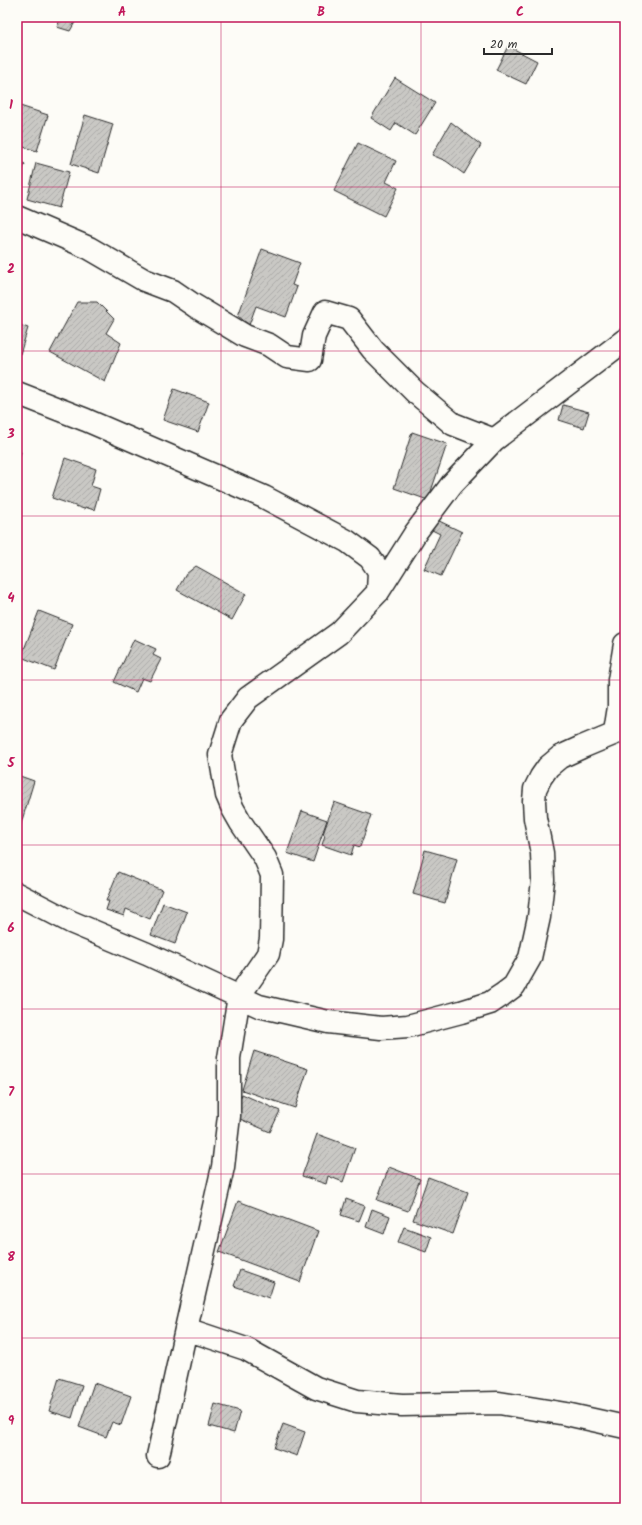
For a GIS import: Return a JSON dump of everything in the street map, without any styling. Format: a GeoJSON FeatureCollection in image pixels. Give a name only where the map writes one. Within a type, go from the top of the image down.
{"type":"FeatureCollection","features":[{"type":"Feature","properties":{"kind":"street"},"geometry":{"type":"LineString","coordinates":[[17,217],[89,248],[144,280],[173,291],[245,336],[269,345],[287,357],[310,360],[314,336],[325,312],[349,319],[373,350],[426,402],[453,424],[494,440]]}},
{"type":"Feature","properties":{"kind":"street"},"geometry":{"type":"LineString","coordinates":[[158,1456],[223,1167],[229,1116],[229,1058],[239,996],[268,954],[271,939],[272,875],[265,858],[241,823],[227,795],[220,755],[231,720],[248,698],[338,633],[378,592],[416,532],[452,484],[494,440],[625,340]]}},
{"type":"Feature","properties":{"kind":"street"},"geometry":{"type":"LineString","coordinates":[[17,393],[86,420],[264,497],[347,542],[370,558],[379,571],[378,592]]}},
{"type":"Feature","properties":{"kind":"street"},"geometry":{"type":"LineString","coordinates":[[17,894],[72,922],[147,954],[259,1006],[328,1022],[381,1028],[408,1026],[490,1003],[514,986],[530,958],[539,917],[543,880],[542,853],[535,818],[535,789],[548,767],[560,757],[620,731],[619,680],[625,644]]}},
{"type":"Feature","properties":{"kind":"street"},"geometry":{"type":"LineString","coordinates":[[186,1329],[246,1349],[316,1388],[357,1401],[402,1405],[499,1403],[566,1414],[625,1427]]}},
{"type":"Feature","properties":{"kind":"building"},"geometry":{"type":"Polygon","coordinates":[[[61,17],[78,17],[70,31],[57,27],[61,17]]]}},
{"type":"Feature","properties":{"kind":"building"},"geometry":{"type":"Polygon","coordinates":[[[508,46],[537,61],[526,84],[496,70],[508,46]]]}},
{"type":"Feature","properties":{"kind":"building"},"geometry":{"type":"Polygon","coordinates":[[[395,78],[435,103],[415,135],[396,123],[391,131],[371,118],[395,78]]]}},
{"type":"Feature","properties":{"kind":"building"},"geometry":{"type":"Polygon","coordinates":[[[20,106],[48,115],[37,151],[17,145],[17,116],[20,106]]]}},
{"type":"Feature","properties":{"kind":"building"},"geometry":{"type":"Polygon","coordinates":[[[85,115],[113,124],[99,173],[71,164],[85,115]]]}},
{"type":"Feature","properties":{"kind":"building"},"geometry":{"type":"Polygon","coordinates":[[[451,122],[481,145],[464,174],[446,161],[432,155],[451,122]]]}},
{"type":"Feature","properties":{"kind":"building"},"geometry":{"type":"Polygon","coordinates":[[[358,143],[396,161],[386,182],[398,188],[384,216],[334,191],[358,143]]]}},
{"type":"Feature","properties":{"kind":"building"},"geometry":{"type":"Polygon","coordinates":[[[17,160],[25,164],[17,182],[17,160]]]}},
{"type":"Feature","properties":{"kind":"building"},"geometry":{"type":"Polygon","coordinates":[[[36,163],[69,172],[59,208],[27,199],[36,163]]]}},
{"type":"Feature","properties":{"kind":"building"},"geometry":{"type":"Polygon","coordinates":[[[262,249],[300,263],[292,285],[297,287],[286,317],[256,306],[249,325],[238,316],[262,249]]]}},
{"type":"Feature","properties":{"kind":"building"},"geometry":{"type":"Polygon","coordinates":[[[77,302],[97,302],[114,319],[106,333],[121,343],[105,382],[50,352],[77,302]]]}},
{"type":"Feature","properties":{"kind":"building"},"geometry":{"type":"Polygon","coordinates":[[[17,324],[28,328],[20,354],[17,353],[17,324]]]}},
{"type":"Feature","properties":{"kind":"building"},"geometry":{"type":"Polygon","coordinates":[[[174,389],[209,402],[198,432],[163,420],[174,389]]]}},
{"type":"Feature","properties":{"kind":"building"},"geometry":{"type":"Polygon","coordinates":[[[563,405],[589,412],[584,428],[559,420],[563,405]]]}},
{"type":"Feature","properties":{"kind":"building"},"geometry":{"type":"Polygon","coordinates":[[[412,432],[447,444],[428,500],[394,488],[412,432]]]}},
{"type":"Feature","properties":{"kind":"building"},"geometry":{"type":"Polygon","coordinates":[[[17,451],[21,452],[17,465],[17,451]]]}},
{"type":"Feature","properties":{"kind":"building"},"geometry":{"type":"Polygon","coordinates":[[[65,458],[96,469],[91,486],[100,489],[94,510],[85,507],[84,509],[52,498],[65,458]]]}},
{"type":"Feature","properties":{"kind":"building"},"geometry":{"type":"Polygon","coordinates":[[[433,518],[462,532],[441,576],[424,569],[440,534],[428,528],[433,518]]]}},
{"type":"Feature","properties":{"kind":"building"},"geometry":{"type":"Polygon","coordinates":[[[196,566],[246,594],[232,620],[177,590],[186,574],[196,566]]]}},
{"type":"Feature","properties":{"kind":"building"},"geometry":{"type":"Polygon","coordinates":[[[39,611],[72,624],[54,670],[21,657],[39,611]]]}},
{"type":"Feature","properties":{"kind":"building"},"geometry":{"type":"Polygon","coordinates":[[[134,639],[156,649],[153,655],[161,659],[150,681],[142,678],[136,692],[114,682],[134,639]]]}},
{"type":"Feature","properties":{"kind":"building"},"geometry":{"type":"Polygon","coordinates":[[[17,775],[34,781],[19,830],[17,830],[17,775]]]}},
{"type":"Feature","properties":{"kind":"building"},"geometry":{"type":"Polygon","coordinates":[[[334,802],[371,815],[360,847],[354,845],[351,855],[322,845],[325,835],[323,834],[334,802]]]}},
{"type":"Feature","properties":{"kind":"building"},"geometry":{"type":"Polygon","coordinates":[[[302,811],[327,820],[313,862],[287,853],[302,811]]]}},
{"type":"Feature","properties":{"kind":"building"},"geometry":{"type":"Polygon","coordinates":[[[425,850],[457,859],[445,903],[413,894],[425,850]]]}},
{"type":"Feature","properties":{"kind":"building"},"geometry":{"type":"Polygon","coordinates":[[[118,872],[162,890],[150,919],[126,909],[124,916],[106,910],[109,901],[106,901],[118,872]]]}},
{"type":"Feature","properties":{"kind":"building"},"geometry":{"type":"Polygon","coordinates":[[[163,903],[187,912],[175,944],[151,935],[163,903]]]}},
{"type":"Feature","properties":{"kind":"building"},"geometry":{"type":"Polygon","coordinates":[[[17,1004],[21,1005],[17,1019],[17,1004]]]}},
{"type":"Feature","properties":{"kind":"building"},"geometry":{"type":"Polygon","coordinates":[[[254,1051],[308,1069],[295,1108],[242,1090],[254,1051]]]}},
{"type":"Feature","properties":{"kind":"building"},"geometry":{"type":"Polygon","coordinates":[[[242,1094],[280,1111],[270,1132],[233,1116],[242,1094]]]}},
{"type":"Feature","properties":{"kind":"building"},"geometry":{"type":"Polygon","coordinates":[[[317,1134],[355,1148],[343,1182],[328,1176],[326,1184],[302,1176],[317,1134]]]}},
{"type":"Feature","properties":{"kind":"building"},"geometry":{"type":"Polygon","coordinates":[[[389,1167],[420,1179],[408,1211],[377,1200],[389,1167]]]}},
{"type":"Feature","properties":{"kind":"building"},"geometry":{"type":"Polygon","coordinates":[[[428,1177],[468,1192],[453,1234],[413,1220],[428,1177]]]}},
{"type":"Feature","properties":{"kind":"building"},"geometry":{"type":"Polygon","coordinates":[[[346,1199],[365,1206],[359,1221],[341,1215],[346,1199]]]}},
{"type":"Feature","properties":{"kind":"building"},"geometry":{"type":"Polygon","coordinates":[[[238,1201],[318,1231],[300,1282],[219,1252],[238,1201]]]}},
{"type":"Feature","properties":{"kind":"building"},"geometry":{"type":"Polygon","coordinates":[[[372,1209],[390,1216],[384,1234],[366,1227],[372,1209]]]}},
{"type":"Feature","properties":{"kind":"building"},"geometry":{"type":"Polygon","coordinates":[[[404,1227],[431,1237],[426,1252],[398,1242],[404,1227]]]}},
{"type":"Feature","properties":{"kind":"building"},"geometry":{"type":"Polygon","coordinates":[[[240,1270],[274,1282],[269,1298],[234,1286],[240,1270]]]}},
{"type":"Feature","properties":{"kind":"building"},"geometry":{"type":"Polygon","coordinates":[[[59,1378],[82,1385],[72,1418],[49,1411],[59,1378]]]}},
{"type":"Feature","properties":{"kind":"building"},"geometry":{"type":"Polygon","coordinates":[[[94,1383],[131,1396],[121,1425],[112,1422],[106,1437],[79,1427],[94,1383]]]}},
{"type":"Feature","properties":{"kind":"building"},"geometry":{"type":"Polygon","coordinates":[[[215,1404],[240,1411],[234,1433],[209,1426],[215,1404]]]}},
{"type":"Feature","properties":{"kind":"building"},"geometry":{"type":"Polygon","coordinates":[[[283,1424],[305,1432],[297,1456],[274,1448],[283,1424]]]}}]}
